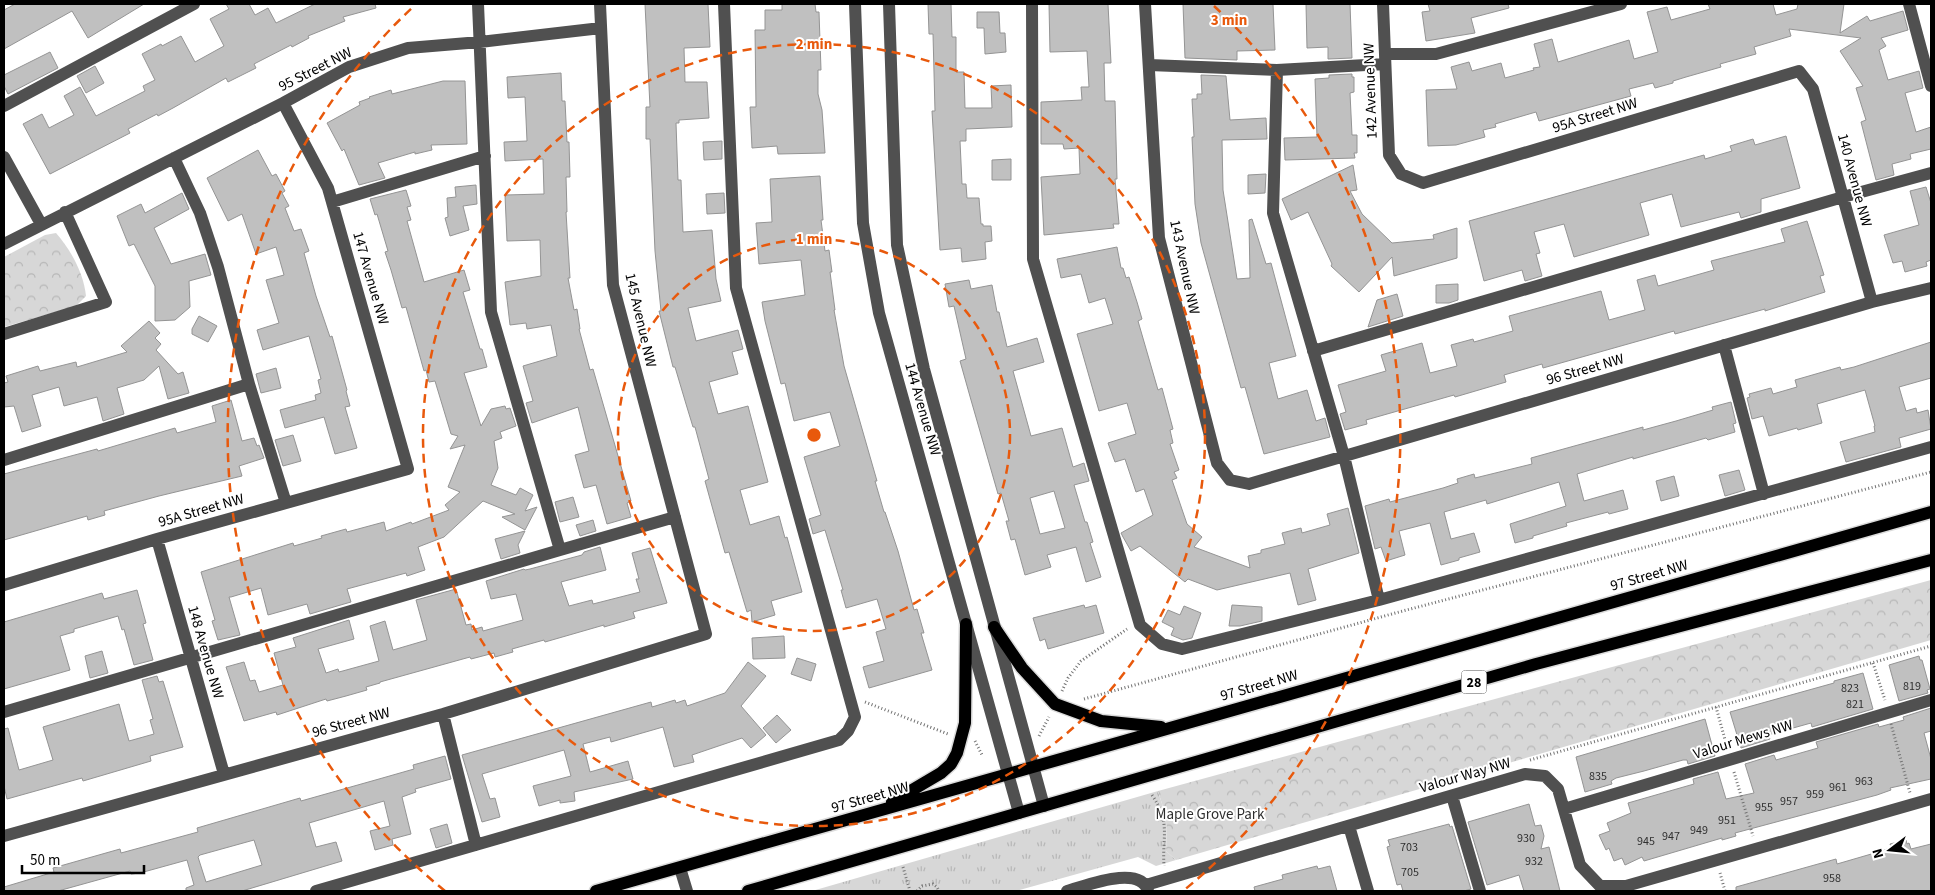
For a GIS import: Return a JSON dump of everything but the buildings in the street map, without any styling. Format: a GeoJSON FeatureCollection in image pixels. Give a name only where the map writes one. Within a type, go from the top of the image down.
{"type":"FeatureCollection","features":[{"type":"Feature","properties":{"kind":"main road","name":"97 Street NW"},"geometry":{"type":"LineString","coordinates":[[596,891],[874,813],[1168,727],[1931,512]]}},
{"type":"Feature","properties":{"kind":"main road","name":"28"},"geometry":{"type":"LineString","coordinates":[[1018,813],[1536,664],[1931,560]]}},
{"type":"Feature","properties":{"kind":"main road"},"geometry":{"type":"LineString","coordinates":[[874,813],[941,773],[951,764],[957,753],[965,723],[966,624]]}},
{"type":"Feature","properties":{"kind":"main road"},"geometry":{"type":"LineString","coordinates":[[994,626],[1022,668],[1055,704],[1100,721],[1168,727]]}},
{"type":"Feature","properties":{"kind":"main road"},"geometry":{"type":"LineString","coordinates":[[748,891],[1018,813]]}},
{"type":"Feature","properties":{"kind":"street"},"geometry":{"type":"LineString","coordinates":[[4,106],[194,4]]}},
{"type":"Feature","properties":{"kind":"street"},"geometry":{"type":"LineString","coordinates":[[478,4],[491,312],[560,550]]}},
{"type":"Feature","properties":{"kind":"street","name":"145 Avenue NW"},"geometry":{"type":"LineString","coordinates":[[600,4],[613,285],[706,634]]}},
{"type":"Feature","properties":{"kind":"street"},"geometry":{"type":"LineString","coordinates":[[316,891],[839,740],[848,731],[855,717],[736,288],[724,4]]}},
{"type":"Feature","properties":{"kind":"street","name":"144 Avenue NW"},"geometry":{"type":"LineString","coordinates":[[855,4],[863,223],[879,313],[1018,813]]}},
{"type":"Feature","properties":{"kind":"street","name":"144 Avenue NW"},"geometry":{"type":"LineString","coordinates":[[889,4],[897,245],[924,369],[1044,806]]}},
{"type":"Feature","properties":{"kind":"street"},"geometry":{"type":"LineString","coordinates":[[1032,4],[1033,259],[1140,625],[1162,644],[1182,649],[1379,600],[1931,447]]}},
{"type":"Feature","properties":{"kind":"street","name":"143 Avenue NW"},"geometry":{"type":"LineString","coordinates":[[1145,4],[1159,238],[1216,463],[1230,480],[1249,484]]}},
{"type":"Feature","properties":{"kind":"street","name":"142 Avenue NW"},"geometry":{"type":"LineString","coordinates":[[1383,4],[1389,155],[1401,174]]}},
{"type":"Feature","properties":{"kind":"street"},"geometry":{"type":"LineString","coordinates":[[1149,65],[1277,70],[1436,54],[1621,4]]}},
{"type":"Feature","properties":{"kind":"street"},"geometry":{"type":"LineString","coordinates":[[1908,4],[1931,86]]}},
{"type":"Feature","properties":{"kind":"street","name":"95 Street NW"},"geometry":{"type":"LineString","coordinates":[[4,244],[283,103],[348,67],[408,48],[601,28]]}},
{"type":"Feature","properties":{"kind":"street"},"geometry":{"type":"LineString","coordinates":[[1277,70],[1272,213],[1344,456],[1379,600]]}},
{"type":"Feature","properties":{"kind":"street","name":"95A Street NW"},"geometry":{"type":"LineString","coordinates":[[1401,174],[1423,183],[1799,71]]}},
{"type":"Feature","properties":{"kind":"street","name":"140 Avenue NW"},"geometry":{"type":"LineString","coordinates":[[1799,71],[1813,89],[1872,302]]}},
{"type":"Feature","properties":{"kind":"street","name":"147 Avenue NW"},"geometry":{"type":"LineString","coordinates":[[283,103],[328,188],[408,469]]}},
{"type":"Feature","properties":{"kind":"street"},"geometry":{"type":"LineString","coordinates":[[332,202],[485,156]]}},
{"type":"Feature","properties":{"kind":"street"},"geometry":{"type":"LineString","coordinates":[[4,158],[41,224]]}},
{"type":"Feature","properties":{"kind":"street"},"geometry":{"type":"LineString","coordinates":[[174,158],[200,213],[218,267],[249,384],[286,503]]}},
{"type":"Feature","properties":{"kind":"street"},"geometry":{"type":"LineString","coordinates":[[1313,351],[1931,173]]}},
{"type":"Feature","properties":{"kind":"street"},"geometry":{"type":"LineString","coordinates":[[4,334],[106,302],[65,212]]}},
{"type":"Feature","properties":{"kind":"street","name":"96 Street NW"},"geometry":{"type":"LineString","coordinates":[[1249,484],[1872,302],[1931,288]]}},
{"type":"Feature","properties":{"kind":"street"},"geometry":{"type":"LineString","coordinates":[[1724,345],[1764,494]]}},
{"type":"Feature","properties":{"kind":"street"},"geometry":{"type":"LineString","coordinates":[[4,460],[249,384]]}},
{"type":"Feature","properties":{"kind":"street","name":"95A Street NW"},"geometry":{"type":"LineString","coordinates":[[4,584],[408,469]]}},
{"type":"Feature","properties":{"kind":"street"},"geometry":{"type":"LineString","coordinates":[[4,712],[675,517]]}},
{"type":"Feature","properties":{"kind":"street","name":"148 Avenue NW"},"geometry":{"type":"LineString","coordinates":[[157,539],[224,774]]}},
{"type":"Feature","properties":{"kind":"street","name":"96 Street NW"},"geometry":{"type":"LineString","coordinates":[[4,836],[443,714],[706,634]]}},
{"type":"Feature","properties":{"kind":"street","name":"Valour Mews NW"},"geometry":{"type":"LineString","coordinates":[[1564,809],[1931,700]]}},
{"type":"Feature","properties":{"kind":"street"},"geometry":{"type":"LineString","coordinates":[[443,714],[476,845]]}},
{"type":"Feature","properties":{"kind":"street","name":"Valour Way NW"},"geometry":{"type":"LineString","coordinates":[[1067,891],[1108,880],[1143,885],[1165,880],[1525,774],[1545,776],[1558,789],[1580,865],[1600,886],[1626,886],[1931,799]]}},
{"type":"Feature","properties":{"kind":"street"},"geometry":{"type":"LineString","coordinates":[[1452,796],[1480,891]]}},
{"type":"Feature","properties":{"kind":"street"},"geometry":{"type":"LineString","coordinates":[[1349,826],[1368,891]]}},
{"type":"Feature","properties":{"kind":"street"},"geometry":{"type":"LineString","coordinates":[[680,868],[687,891]]}},
{"type":"Feature","properties":{"kind":"path"},"geometry":{"type":"LineString","coordinates":[[1080,701],[1389,615],[1931,472]]}},
{"type":"Feature","properties":{"kind":"path"},"geometry":{"type":"LineString","coordinates":[[1038,738],[1068,678],[1081,661],[1128,629],[1140,625]]}},
{"type":"Feature","properties":{"kind":"path"},"geometry":{"type":"LineString","coordinates":[[1523,762],[1931,646]]}},
{"type":"Feature","properties":{"kind":"path"},"geometry":{"type":"LineString","coordinates":[[1873,663],[1886,706]]}},
{"type":"Feature","properties":{"kind":"path"},"geometry":{"type":"LineString","coordinates":[[851,700],[860,698],[864,702],[943,733],[975,740],[982,755]]}},
{"type":"Feature","properties":{"kind":"path"},"geometry":{"type":"LineString","coordinates":[[1716,707],[1729,753]]}},
{"type":"Feature","properties":{"kind":"path"},"geometry":{"type":"LineString","coordinates":[[1890,718],[1913,803]]}},
{"type":"Feature","properties":{"kind":"path"},"geometry":{"type":"LineString","coordinates":[[1733,767],[1756,848]]}},
{"type":"Feature","properties":{"kind":"path"},"geometry":{"type":"LineString","coordinates":[[1152,796],[1160,808],[1164,820],[1165,880]]}},
{"type":"Feature","properties":{"kind":"path"},"geometry":{"type":"LineString","coordinates":[[1164,866],[1174,863]]}},
{"type":"Feature","properties":{"kind":"path"},"geometry":{"type":"LineString","coordinates":[[903,867],[910,891]]}},
{"type":"Feature","properties":{"kind":"path"},"geometry":{"type":"LineString","coordinates":[[917,891],[922,886],[933,884],[939,891]]}},
{"type":"Feature","properties":{"kind":"green space"},"geometry":{"type":"Polygon","coordinates":[[[56,233],[76,263],[83,279],[86,296],[76,306],[4,327],[4,257],[45,235],[56,233]]]}},
{"type":"Feature","properties":{"kind":"green space","name":"Maple Grove Park"},"geometry":{"type":"Polygon","coordinates":[[[1931,580],[1931,640],[1176,860],[1166,851],[1167,820],[1158,791],[1931,580]]]}},
{"type":"Feature","properties":{"kind":"green space"},"geometry":{"type":"Polygon","coordinates":[[[1158,791],[1167,820],[1166,851],[1176,860],[1156,866],[1138,857],[1016,891],[812,891],[1158,791]]]}}]}
